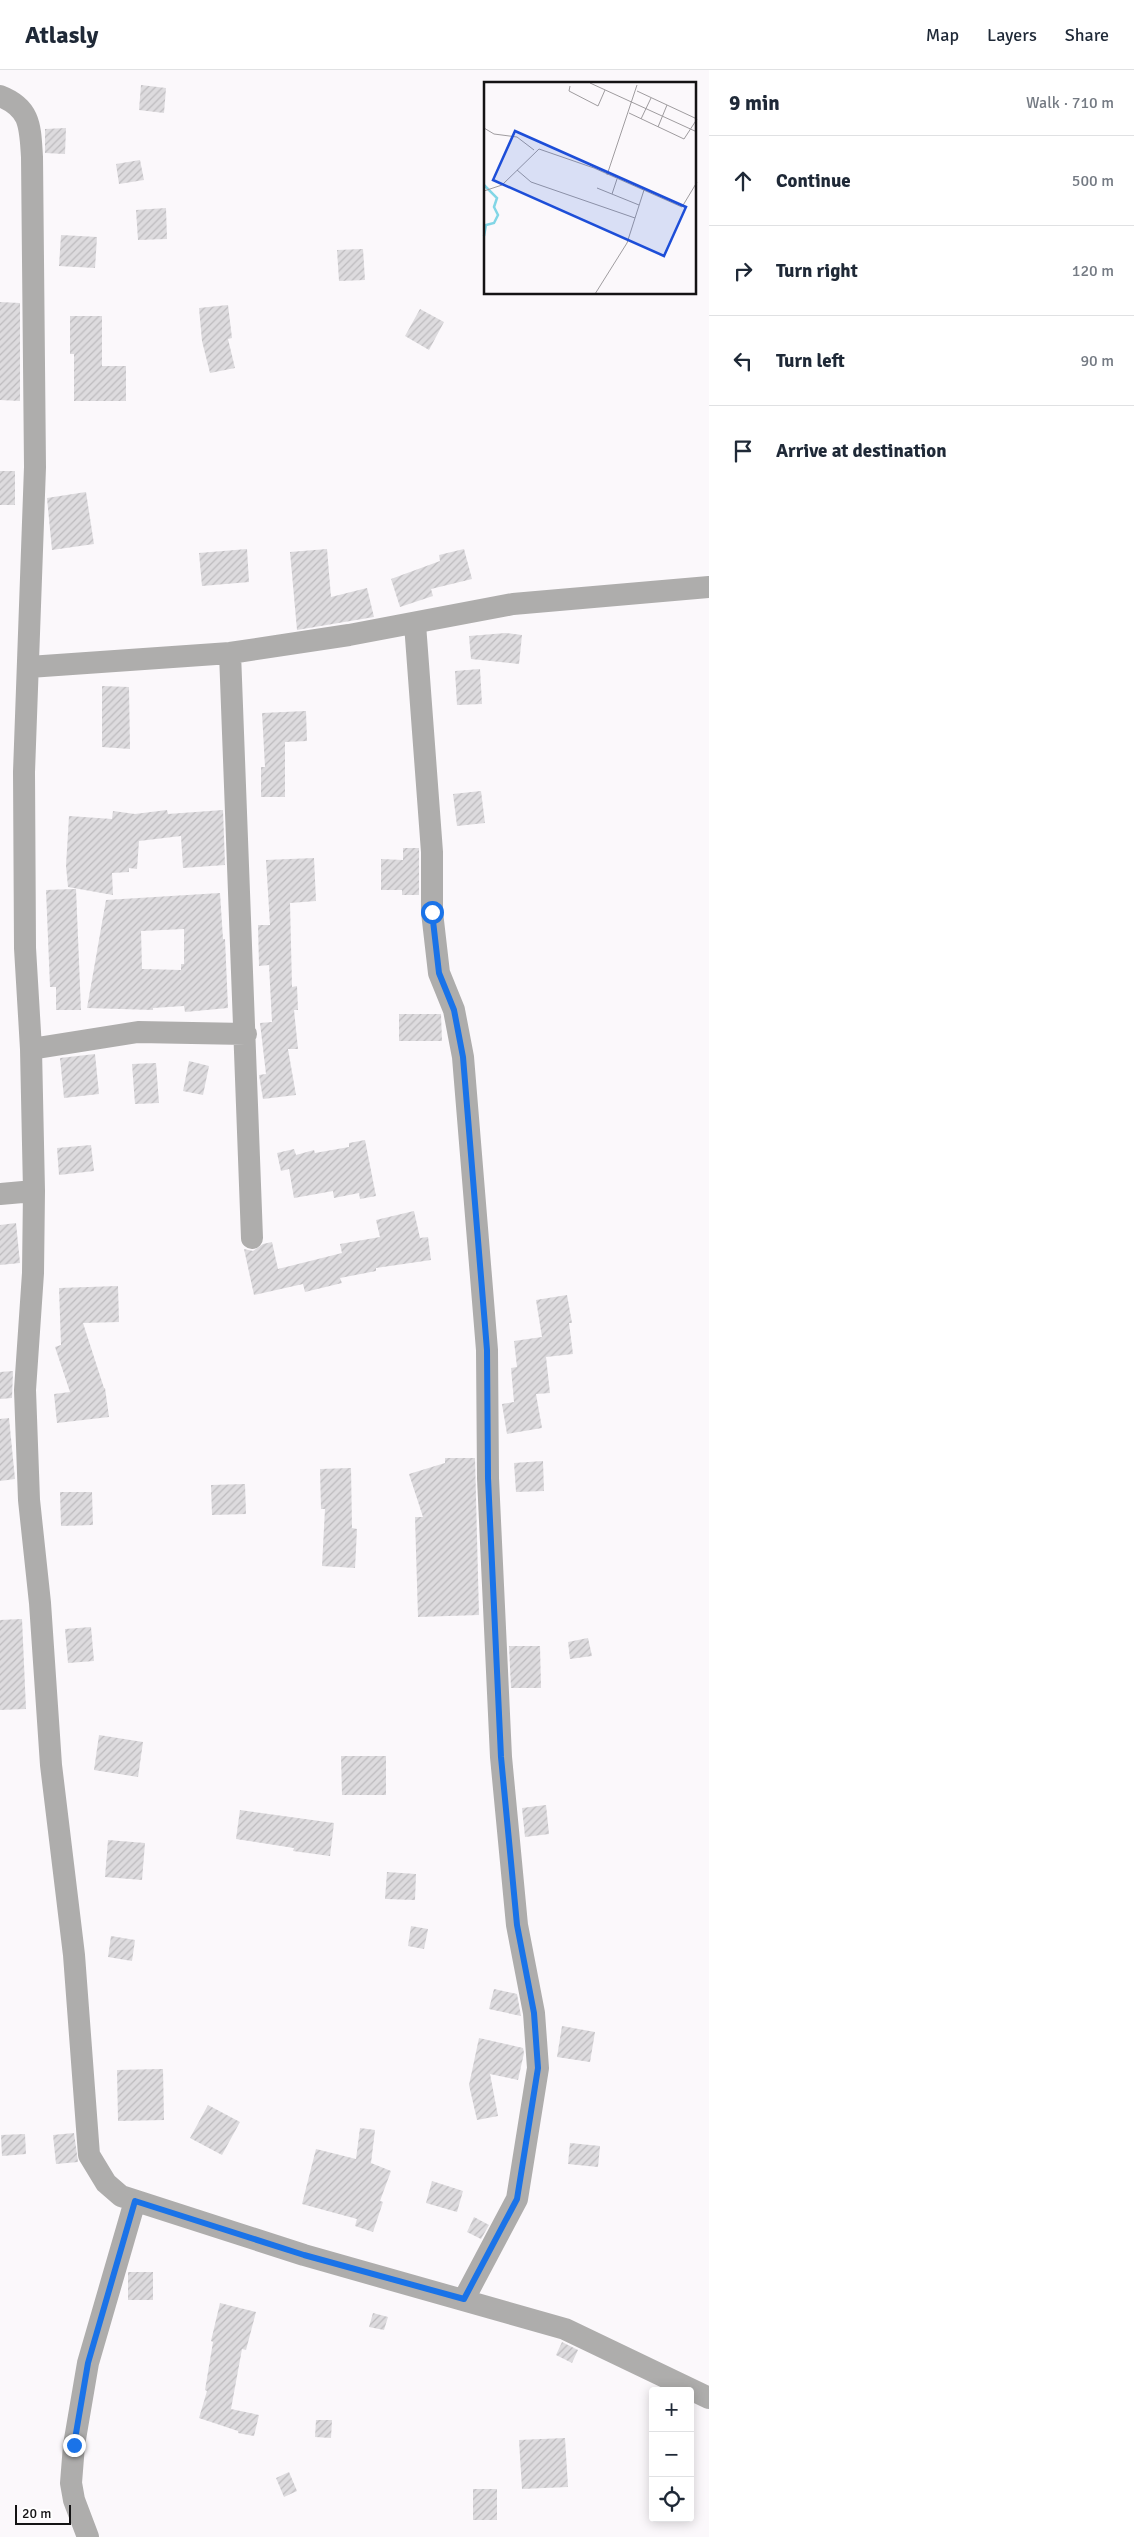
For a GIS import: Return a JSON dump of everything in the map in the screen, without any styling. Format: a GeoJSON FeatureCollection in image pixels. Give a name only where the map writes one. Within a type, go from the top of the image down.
{"type":"FeatureCollection","features":[{"type":"Feature","properties":{"kind":"street"},"geometry":{"type":"LineString","coordinates":[[0,96],[15,101],[29,121],[32,156],[35,467],[30,667],[24,772],[25,948],[31,1049],[34,1190],[33,1273],[25,1390],[29,1500],[40,1603],[51,1765],[74,1955],[89,2155],[106,2183],[121,2196],[304,2255],[565,2329],[709,2398]]}},
{"type":"Feature","properties":{"kind":"street"},"geometry":{"type":"LineString","coordinates":[[30,667],[230,653],[415,624],[513,604],[709,587]]}},
{"type":"Feature","properties":{"kind":"street"},"geometry":{"type":"LineString","coordinates":[[415,624],[432,852],[432,912],[439,973],[454,1010],[463,1057],[487,1350],[488,1478],[501,1757],[517,1925],[534,2013],[538,2068],[517,2199],[464,2299]]}},
{"type":"Feature","properties":{"kind":"street"},"geometry":{"type":"LineString","coordinates":[[230,653],[246,1034],[252,1238]]}},
{"type":"Feature","properties":{"kind":"street"},"geometry":{"type":"LineString","coordinates":[[31,1049],[138,1032],[246,1034]]}},
{"type":"Feature","properties":{"kind":"street"},"geometry":{"type":"LineString","coordinates":[[0,1194],[34,1190]]}},
{"type":"Feature","properties":{"kind":"street"},"geometry":{"type":"LineString","coordinates":[[88,2537],[74,2500],[71,2483],[74,2445],[88,2363],[135,2201]]}},
{"type":"Feature","properties":{"kind":"building"},"geometry":{"type":"Polygon","coordinates":[[[141,85],[166,88],[164,113],[139,110],[141,85]]]}},
{"type":"Feature","properties":{"kind":"building"},"geometry":{"type":"Polygon","coordinates":[[[66,128],[65,154],[45,153],[45,129],[66,128]]]}},
{"type":"Feature","properties":{"kind":"building"},"geometry":{"type":"Polygon","coordinates":[[[140,160],[144,180],[119,184],[116,164],[140,160]]]}},
{"type":"Feature","properties":{"kind":"building"},"geometry":{"type":"Polygon","coordinates":[[[166,208],[167,239],[138,240],[136,210],[166,208]]]}},
{"type":"Feature","properties":{"kind":"building"},"geometry":{"type":"Polygon","coordinates":[[[61,235],[97,237],[95,268],[59,266],[61,235]]]}},
{"type":"Feature","properties":{"kind":"building"},"geometry":{"type":"Polygon","coordinates":[[[363,249],[365,280],[339,281],[337,250],[363,249]]]}},
{"type":"Feature","properties":{"kind":"building"},"geometry":{"type":"Polygon","coordinates":[[[0,302],[20,303],[20,401],[0,400],[0,302]]]}},
{"type":"Feature","properties":{"kind":"building"},"geometry":{"type":"Polygon","coordinates":[[[228,305],[232,338],[228,339],[235,368],[210,373],[202,341],[199,308],[228,305]]]}},
{"type":"Feature","properties":{"kind":"building"},"geometry":{"type":"Polygon","coordinates":[[[420,309],[444,322],[429,350],[405,336],[420,309]]]}},
{"type":"Feature","properties":{"kind":"building"},"geometry":{"type":"Polygon","coordinates":[[[70,316],[102,316],[102,366],[126,366],[126,401],[74,401],[74,354],[70,354],[70,316]]]}},
{"type":"Feature","properties":{"kind":"building"},"geometry":{"type":"Polygon","coordinates":[[[0,471],[15,471],[15,505],[0,505],[0,471]]]}},
{"type":"Feature","properties":{"kind":"building"},"geometry":{"type":"Polygon","coordinates":[[[86,492],[94,544],[52,550],[47,498],[86,492]]]}},
{"type":"Feature","properties":{"kind":"building"},"geometry":{"type":"Polygon","coordinates":[[[247,549],[249,582],[202,586],[199,553],[247,549]]]}},
{"type":"Feature","properties":{"kind":"building"},"geometry":{"type":"Polygon","coordinates":[[[327,549],[331,597],[367,588],[374,617],[297,630],[290,552],[327,549]]]}},
{"type":"Feature","properties":{"kind":"building"},"geometry":{"type":"Polygon","coordinates":[[[464,549],[472,579],[431,589],[433,596],[400,607],[391,579],[440,561],[439,555],[464,549]]]}},
{"type":"Feature","properties":{"kind":"building"},"geometry":{"type":"Polygon","coordinates":[[[506,633],[522,635],[519,664],[471,659],[469,636],[506,633]]]}},
{"type":"Feature","properties":{"kind":"building"},"geometry":{"type":"Polygon","coordinates":[[[480,669],[482,704],[457,705],[455,671],[480,669]]]}},
{"type":"Feature","properties":{"kind":"building"},"geometry":{"type":"Polygon","coordinates":[[[102,686],[129,687],[130,749],[102,747],[102,686]]]}},
{"type":"Feature","properties":{"kind":"building"},"geometry":{"type":"Polygon","coordinates":[[[306,711],[307,741],[285,742],[285,797],[261,797],[261,767],[265,767],[262,713],[306,711]]]}},
{"type":"Feature","properties":{"kind":"building"},"geometry":{"type":"Polygon","coordinates":[[[481,791],[485,823],[457,826],[453,794],[481,791]]]}},
{"type":"Feature","properties":{"kind":"building"},"geometry":{"type":"Polygon","coordinates":[[[167,810],[168,814],[223,810],[225,865],[183,868],[181,836],[139,841],[137,869],[129,868],[129,872],[112,873],[113,895],[68,887],[66,866],[69,816],[112,819],[113,811],[135,814],[167,810]]]}},
{"type":"Feature","properties":{"kind":"building"},"geometry":{"type":"Polygon","coordinates":[[[403,848],[419,848],[419,895],[402,895],[402,890],[381,890],[381,859],[403,860],[403,848]]]}},
{"type":"Feature","properties":{"kind":"building"},"geometry":{"type":"Polygon","coordinates":[[[314,858],[316,901],[290,903],[292,987],[297,986],[298,1010],[294,1010],[298,1049],[288,1049],[296,1095],[263,1099],[259,1075],[266,1074],[260,1023],[272,1022],[269,965],[259,966],[258,925],[270,925],[266,860],[314,858]]]}},
{"type":"Feature","properties":{"kind":"building"},"geometry":{"type":"Polygon","coordinates":[[[76,889],[81,1010],[56,1010],[56,987],[50,987],[46,890],[76,889]]]}},
{"type":"Feature","properties":{"kind":"building"},"geometry":{"type":"Polygon","coordinates":[[[220,893],[223,939],[225,939],[228,1008],[185,1012],[184,1006],[153,1008],[153,1010],[87,1008],[106,900],[220,893]],[[184,929],[141,931],[142,969],[181,970],[181,964],[184,964],[184,929]]]}},
{"type":"Feature","properties":{"kind":"building"},"geometry":{"type":"Polygon","coordinates":[[[399,1014],[441,1014],[442,1041],[399,1041],[399,1014]]]}},
{"type":"Feature","properties":{"kind":"building"},"geometry":{"type":"Polygon","coordinates":[[[95,1054],[99,1094],[64,1098],[60,1058],[95,1054]]]}},
{"type":"Feature","properties":{"kind":"building"},"geometry":{"type":"Polygon","coordinates":[[[189,1061],[209,1066],[203,1095],[183,1091],[189,1061]]]}},
{"type":"Feature","properties":{"kind":"building"},"geometry":{"type":"Polygon","coordinates":[[[156,1063],[159,1103],[135,1104],[132,1064],[156,1063]]]}},
{"type":"Feature","properties":{"kind":"building"},"geometry":{"type":"Polygon","coordinates":[[[365,1140],[376,1196],[360,1199],[359,1193],[334,1198],[333,1191],[294,1198],[289,1169],[281,1171],[277,1153],[294,1149],[296,1155],[314,1150],[315,1153],[349,1147],[349,1143],[365,1140]]]}},
{"type":"Feature","properties":{"kind":"building"},"geometry":{"type":"Polygon","coordinates":[[[91,1145],[94,1171],[59,1175],[57,1148],[91,1145]]]}},
{"type":"Feature","properties":{"kind":"building"},"geometry":{"type":"Polygon","coordinates":[[[414,1211],[420,1238],[428,1237],[431,1260],[376,1268],[376,1271],[340,1278],[342,1283],[305,1292],[303,1284],[254,1295],[244,1249],[253,1251],[263,1244],[272,1242],[278,1269],[342,1253],[340,1244],[380,1237],[376,1220],[414,1211]]]}},
{"type":"Feature","properties":{"kind":"building"},"geometry":{"type":"Polygon","coordinates":[[[16,1223],[20,1263],[0,1265],[0,1225],[16,1223]]]}},
{"type":"Feature","properties":{"kind":"building"},"geometry":{"type":"Polygon","coordinates":[[[118,1286],[119,1322],[83,1323],[105,1388],[109,1417],[57,1423],[54,1394],[70,1392],[55,1347],[61,1345],[59,1288],[118,1286]]]}},
{"type":"Feature","properties":{"kind":"building"},"geometry":{"type":"Polygon","coordinates":[[[567,1295],[572,1323],[569,1323],[573,1354],[546,1357],[550,1393],[536,1394],[542,1428],[507,1434],[502,1404],[514,1402],[511,1368],[517,1367],[514,1341],[542,1337],[536,1300],[567,1295]]]}},
{"type":"Feature","properties":{"kind":"building"},"geometry":{"type":"Polygon","coordinates":[[[13,1371],[12,1398],[0,1399],[0,1372],[13,1371]]]}},
{"type":"Feature","properties":{"kind":"building"},"geometry":{"type":"Polygon","coordinates":[[[9,1418],[15,1479],[0,1481],[0,1419],[9,1418]]]}},
{"type":"Feature","properties":{"kind":"building"},"geometry":{"type":"Polygon","coordinates":[[[445,1458],[475,1458],[479,1615],[418,1617],[415,1517],[423,1517],[409,1474],[445,1463],[445,1458]]]}},
{"type":"Feature","properties":{"kind":"building"},"geometry":{"type":"Polygon","coordinates":[[[543,1461],[544,1491],[516,1492],[514,1463],[543,1461]]]}},
{"type":"Feature","properties":{"kind":"building"},"geometry":{"type":"Polygon","coordinates":[[[351,1468],[352,1528],[357,1529],[355,1568],[322,1566],[325,1509],[321,1509],[320,1469],[351,1468]]]}},
{"type":"Feature","properties":{"kind":"building"},"geometry":{"type":"Polygon","coordinates":[[[245,1484],[246,1514],[212,1515],[211,1485],[245,1484]]]}},
{"type":"Feature","properties":{"kind":"building"},"geometry":{"type":"Polygon","coordinates":[[[60,1492],[92,1492],[93,1525],[61,1526],[60,1492]]]}},
{"type":"Feature","properties":{"kind":"building"},"geometry":{"type":"Polygon","coordinates":[[[22,1619],[26,1709],[0,1710],[0,1620],[22,1619]]]}},
{"type":"Feature","properties":{"kind":"building"},"geometry":{"type":"Polygon","coordinates":[[[91,1627],[94,1661],[68,1663],[65,1629],[91,1627]]]}},
{"type":"Feature","properties":{"kind":"building"},"geometry":{"type":"Polygon","coordinates":[[[588,1638],[592,1656],[570,1659],[568,1642],[588,1638]]]}},
{"type":"Feature","properties":{"kind":"building"},"geometry":{"type":"Polygon","coordinates":[[[509,1646],[540,1646],[541,1688],[511,1688],[509,1646]]]}},
{"type":"Feature","properties":{"kind":"building"},"geometry":{"type":"Polygon","coordinates":[[[99,1735],[143,1742],[138,1777],[94,1770],[99,1735]]]}},
{"type":"Feature","properties":{"kind":"building"},"geometry":{"type":"Polygon","coordinates":[[[341,1756],[386,1756],[386,1795],[342,1795],[341,1756]]]}},
{"type":"Feature","properties":{"kind":"building"},"geometry":{"type":"Polygon","coordinates":[[[546,1805],[549,1834],[525,1837],[522,1808],[546,1805]]]}},
{"type":"Feature","properties":{"kind":"building"},"geometry":{"type":"Polygon","coordinates":[[[240,1810],[334,1823],[330,1856],[293,1851],[294,1848],[236,1839],[240,1810]]]}},
{"type":"Feature","properties":{"kind":"building"},"geometry":{"type":"Polygon","coordinates":[[[108,1840],[145,1843],[142,1880],[105,1877],[108,1840]]]}},
{"type":"Feature","properties":{"kind":"building"},"geometry":{"type":"Polygon","coordinates":[[[387,1872],[416,1874],[415,1900],[385,1899],[387,1872]]]}},
{"type":"Feature","properties":{"kind":"building"},"geometry":{"type":"Polygon","coordinates":[[[411,1926],[428,1929],[424,1949],[408,1946],[411,1926]]]}},
{"type":"Feature","properties":{"kind":"building"},"geometry":{"type":"Polygon","coordinates":[[[111,1936],[135,1940],[132,1961],[108,1957],[111,1936]]]}},
{"type":"Feature","properties":{"kind":"building"},"geometry":{"type":"Polygon","coordinates":[[[494,1989],[517,1994],[521,2016],[489,2009],[494,1989]]]}},
{"type":"Feature","properties":{"kind":"building"},"geometry":{"type":"Polygon","coordinates":[[[562,2026],[595,2032],[590,2062],[557,2057],[562,2026]]]}},
{"type":"Feature","properties":{"kind":"building"},"geometry":{"type":"Polygon","coordinates":[[[479,2038],[523,2048],[524,2053],[518,2080],[490,2074],[498,2116],[477,2120],[469,2085],[479,2038]]]}},
{"type":"Feature","properties":{"kind":"building"},"geometry":{"type":"Polygon","coordinates":[[[163,2069],[164,2120],[118,2121],[117,2070],[163,2069]]]}},
{"type":"Feature","properties":{"kind":"building"},"geometry":{"type":"Polygon","coordinates":[[[208,2105],[240,2122],[222,2155],[190,2138],[208,2105]]]}},
{"type":"Feature","properties":{"kind":"building"},"geometry":{"type":"Polygon","coordinates":[[[360,2128],[375,2130],[371,2163],[391,2171],[380,2201],[383,2202],[373,2232],[355,2226],[357,2219],[302,2204],[316,2149],[356,2159],[360,2128]]]}},
{"type":"Feature","properties":{"kind":"building"},"geometry":{"type":"Polygon","coordinates":[[[74,2133],[78,2162],[56,2164],[53,2135],[74,2133]]]}},
{"type":"Feature","properties":{"kind":"building"},"geometry":{"type":"Polygon","coordinates":[[[25,2134],[26,2154],[2,2156],[1,2135],[25,2134]]]}},
{"type":"Feature","properties":{"kind":"building"},"geometry":{"type":"Polygon","coordinates":[[[570,2143],[600,2146],[598,2167],[568,2164],[570,2143]]]}},
{"type":"Feature","properties":{"kind":"building"},"geometry":{"type":"Polygon","coordinates":[[[432,2181],[463,2191],[457,2212],[426,2203],[432,2181]]]}},
{"type":"Feature","properties":{"kind":"building"},"geometry":{"type":"Polygon","coordinates":[[[474,2217],[489,2225],[481,2239],[467,2232],[474,2217]]]}},
{"type":"Feature","properties":{"kind":"building"},"geometry":{"type":"Polygon","coordinates":[[[128,2272],[153,2272],[153,2300],[128,2300],[128,2272]]]}},
{"type":"Feature","properties":{"kind":"building"},"geometry":{"type":"Polygon","coordinates":[[[220,2303],[256,2312],[246,2350],[242,2349],[231,2409],[259,2415],[254,2436],[238,2433],[238,2431],[199,2418],[207,2391],[205,2390],[213,2342],[211,2341],[220,2303]]]}},
{"type":"Feature","properties":{"kind":"building"},"geometry":{"type":"Polygon","coordinates":[[[373,2313],[388,2317],[384,2330],[369,2327],[373,2313]]]}},
{"type":"Feature","properties":{"kind":"building"},"geometry":{"type":"Polygon","coordinates":[[[562,2342],[578,2350],[572,2363],[556,2355],[562,2342]]]}},
{"type":"Feature","properties":{"kind":"building"},"geometry":{"type":"Polygon","coordinates":[[[316,2420],[332,2420],[331,2438],[315,2437],[316,2420]]]}},
{"type":"Feature","properties":{"kind":"building"},"geometry":{"type":"Polygon","coordinates":[[[565,2438],[568,2487],[522,2489],[519,2440],[565,2438]]]}},
{"type":"Feature","properties":{"kind":"building"},"geometry":{"type":"Polygon","coordinates":[[[289,2472],[297,2491],[284,2497],[276,2478],[289,2472]]]}},
{"type":"Feature","properties":{"kind":"building"},"geometry":{"type":"Polygon","coordinates":[[[473,2489],[497,2489],[497,2520],[473,2520],[473,2489]]]}},
{"type":"Feature","properties":{"kind":"route"},"geometry":{"type":"LineString","coordinates":[[74,2445],[88,2363],[135,2201],[304,2255],[464,2299],[517,2199],[538,2068],[534,2013],[517,1925],[501,1757],[488,1478],[487,1350],[463,1057],[454,1010],[439,973],[432,912]]}}]}
